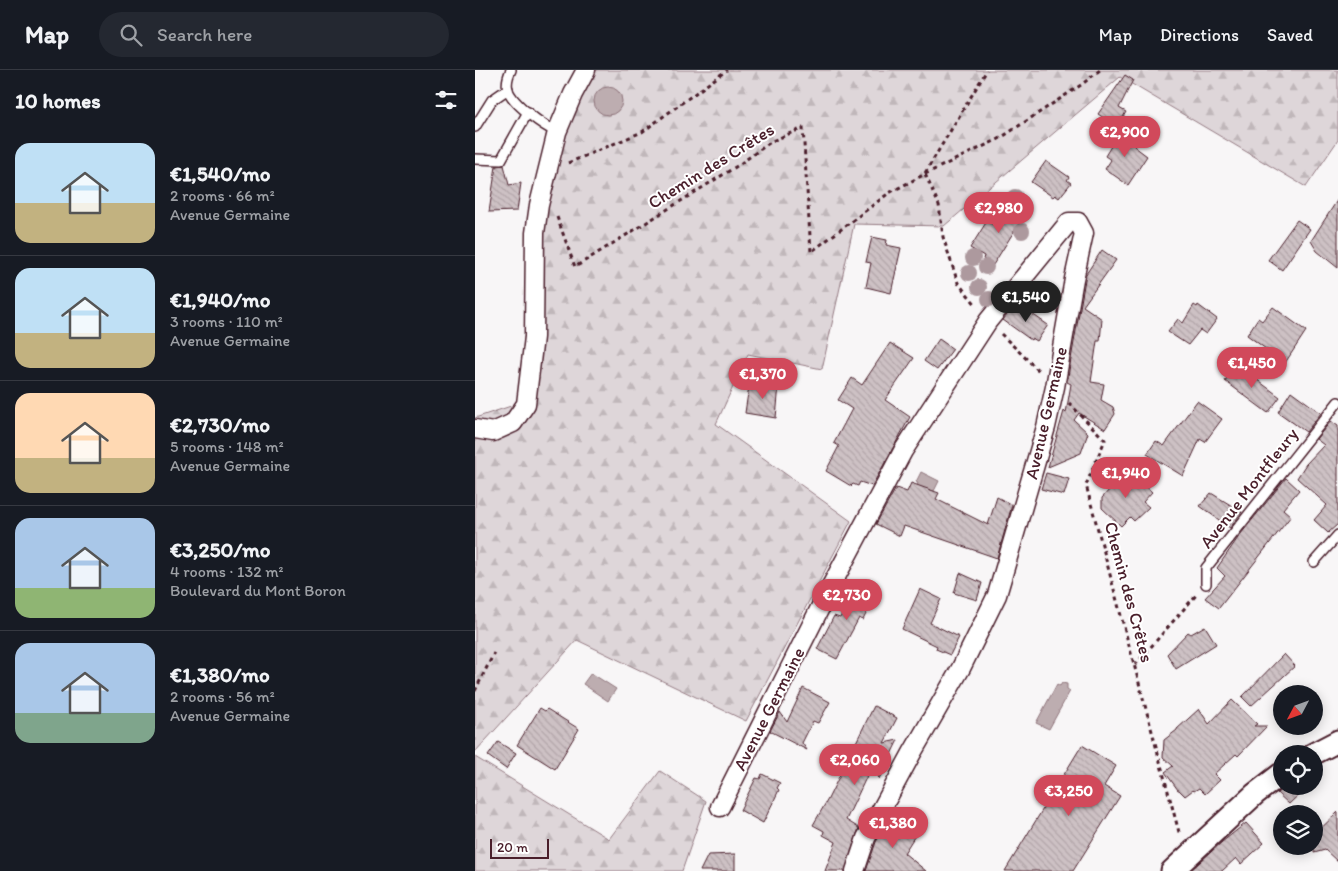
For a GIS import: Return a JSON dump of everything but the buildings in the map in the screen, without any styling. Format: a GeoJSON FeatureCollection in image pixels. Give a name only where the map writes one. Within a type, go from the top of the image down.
{"type":"FeatureCollection","features":[{"type":"Feature","properties":{"kind":"street"},"geometry":{"type":"LineString","coordinates":[[475,429],[493,432],[513,423],[525,404],[534,337],[535,233],[539,205],[557,132],[583,71]]}},
{"type":"Feature","properties":{"kind":"street","name":"Avenue Germaine"},"geometry":{"type":"LineString","coordinates":[[720,807],[830,588],[903,451],[988,321],[1069,222],[1079,222],[1085,233],[1074,279],[1055,387],[1046,427],[997,595],[961,668],[866,838],[855,871]]}},
{"type":"Feature","properties":{"kind":"street"},"geometry":{"type":"LineString","coordinates":[[1323,749],[1338,741]]}},
{"type":"Feature","properties":{"kind":"street"},"geometry":{"type":"LineString","coordinates":[[1179,864],[1255,794],[1273,780]]}},
{"type":"Feature","properties":{"kind":"lane"},"geometry":{"type":"LineString","coordinates":[[511,70],[507,80],[508,90],[516,102],[547,128],[557,132]]}},
{"type":"Feature","properties":{"kind":"lane"},"geometry":{"type":"LineString","coordinates":[[475,127],[492,100],[508,90]]}},
{"type":"Feature","properties":{"kind":"lane"},"geometry":{"type":"LineString","coordinates":[[475,159],[501,160],[528,112]]}},
{"type":"Feature","properties":{"kind":"lane","name":"Avenue Montfleury"},"geometry":{"type":"LineString","coordinates":[[1206,584],[1206,568],[1338,402]]}},
{"type":"Feature","properties":{"kind":"lane"},"geometry":{"type":"LineString","coordinates":[[1314,562],[1338,535]]}},
{"type":"Feature","properties":{"kind":"path"},"geometry":{"type":"LineString","coordinates":[[547,172],[641,132],[727,70]]}},
{"type":"Feature","properties":{"kind":"path"},"geometry":{"type":"LineString","coordinates":[[925,174],[987,70]]}},
{"type":"Feature","properties":{"kind":"path"},"geometry":{"type":"LineString","coordinates":[[925,174],[999,139],[1081,85],[1100,70]]}},
{"type":"Feature","properties":{"kind":"path","name":"Chemin des Crêtes"},"geometry":{"type":"LineString","coordinates":[[555,208],[575,267],[737,166],[772,141],[803,128],[811,252],[889,193],[925,174],[939,205],[943,237],[958,283],[988,321],[1055,387],[1105,440],[1086,485],[1135,665],[1179,864]]}},
{"type":"Feature","properties":{"kind":"path"},"geometry":{"type":"LineString","coordinates":[[1135,665],[1206,584]]}},
{"type":"Feature","properties":{"kind":"path"},"geometry":{"type":"LineString","coordinates":[[475,691],[494,653]]}},
{"type":"Feature","properties":{"kind":"green space"},"geometry":{"type":"Polygon","coordinates":[[[592,70],[1338,70],[1338,140],[1306,187],[1120,77],[944,226],[854,224],[822,369],[748,354],[716,424],[851,521],[746,721],[577,640],[475,752],[475,418],[517,404],[547,128],[560,104],[592,70]]]}},
{"type":"Feature","properties":{"kind":"green space"},"geometry":{"type":"Polygon","coordinates":[[[475,757],[609,839],[660,771],[706,801],[682,871],[475,871],[475,757]]]}},
{"type":"Feature","properties":{"kind":"shaded area"},"geometry":{"type":"Polygon","coordinates":[[[608,87],[618,91],[622,101],[618,111],[608,115],[598,111],[594,101],[598,91],[608,87]]]}},
{"type":"Feature","properties":{"kind":"shaded area"},"geometry":{"type":"Polygon","coordinates":[[[921,472],[939,481],[934,491],[915,490],[918,483],[916,482],[921,472]]]}},
{"type":"Feature","properties":{"kind":"shaded area"},"geometry":{"type":"Polygon","coordinates":[[[591,673],[616,689],[608,701],[583,684],[591,673]]]}},
{"type":"Feature","properties":{"kind":"shaded area"},"geometry":{"type":"Polygon","coordinates":[[[1062,683],[1067,684],[1067,689],[1070,691],[1049,729],[1036,723],[1057,684],[1060,686],[1062,683]]]}}]}
